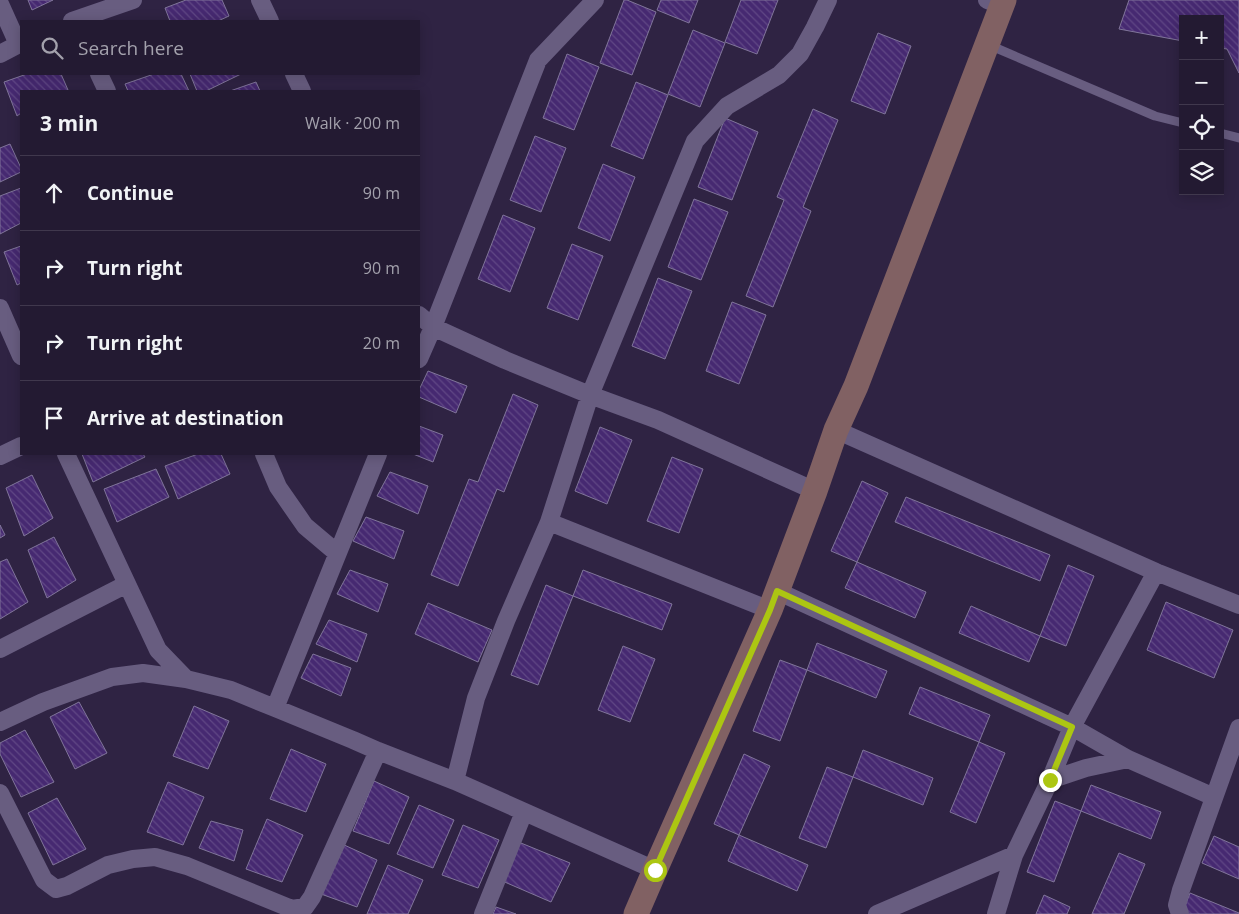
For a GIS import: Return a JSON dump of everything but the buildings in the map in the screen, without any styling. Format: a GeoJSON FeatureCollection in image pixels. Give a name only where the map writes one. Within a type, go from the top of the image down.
{"type":"FeatureCollection","features":[{"type":"Feature","properties":{"kind":"street"},"geometry":{"type":"LineString","coordinates":[[77,20],[134,0]]}},
{"type":"Feature","properties":{"kind":"street"},"geometry":{"type":"LineString","coordinates":[[260,0],[270,20]]}},
{"type":"Feature","properties":{"kind":"street"},"geometry":{"type":"LineString","coordinates":[[420,357],[538,60],[595,0]]}},
{"type":"Feature","properties":{"kind":"street"},"geometry":{"type":"LineString","coordinates":[[455,782],[476,698],[506,621],[549,522],[590,395],[695,141],[727,106],[779,76],[800,54],[828,0]]}},
{"type":"Feature","properties":{"kind":"street"},"geometry":{"type":"LineString","coordinates":[[636,914],[774,601],[836,430],[856,386],[988,44],[998,2]]}},
{"type":"Feature","properties":{"kind":"street"},"geometry":{"type":"LineString","coordinates":[[0,4],[20,44],[0,54]]}},
{"type":"Feature","properties":{"kind":"street"},"geometry":{"type":"LineString","coordinates":[[99,75],[106,90]]}},
{"type":"Feature","properties":{"kind":"street"},"geometry":{"type":"LineString","coordinates":[[294,75],[302,90]]}},
{"type":"Feature","properties":{"kind":"street"},"geometry":{"type":"LineString","coordinates":[[0,308],[20,354]]}},
{"type":"Feature","properties":{"kind":"street"},"geometry":{"type":"LineString","coordinates":[[420,316],[433,327],[505,360],[590,395],[658,420],[815,491]]}},
{"type":"Feature","properties":{"kind":"street"},"geometry":{"type":"LineString","coordinates":[[836,430],[1156,572],[1239,605]]}},
{"type":"Feature","properties":{"kind":"street"},"geometry":{"type":"LineString","coordinates":[[0,456],[20,446]]}},
{"type":"Feature","properties":{"kind":"street"},"geometry":{"type":"LineString","coordinates":[[66,455],[158,650],[186,678]]}},
{"type":"Feature","properties":{"kind":"street"},"geometry":{"type":"LineString","coordinates":[[264,455],[278,487],[305,526],[337,553]]}},
{"type":"Feature","properties":{"kind":"street"},"geometry":{"type":"LineString","coordinates":[[275,708],[378,455]]}},
{"type":"Feature","properties":{"kind":"street"},"geometry":{"type":"LineString","coordinates":[[549,522],[774,601],[1072,727],[1128,759],[1214,797]]}},
{"type":"Feature","properties":{"kind":"street"},"geometry":{"type":"LineString","coordinates":[[996,914],[1014,855],[1050,780],[1072,727],[1156,572]]}},
{"type":"Feature","properties":{"kind":"street"},"geometry":{"type":"LineString","coordinates":[[0,649],[127,584]]}},
{"type":"Feature","properties":{"kind":"street"},"geometry":{"type":"LineString","coordinates":[[0,722],[43,702],[112,677],[142,673],[186,678],[231,690],[275,708],[378,752],[455,782],[655,870]]}},
{"type":"Feature","properties":{"kind":"street"},"geometry":{"type":"LineString","coordinates":[[1180,914],[1177,905],[1181,890],[1239,728]]}},
{"type":"Feature","properties":{"kind":"street"},"geometry":{"type":"LineString","coordinates":[[0,793],[44,880],[56,889],[67,886],[108,865],[133,859],[155,857],[187,866],[292,909],[313,910],[312,897],[378,752]]}},
{"type":"Feature","properties":{"kind":"street"},"geometry":{"type":"LineString","coordinates":[[1050,780],[1086,768],[1128,759]]}},
{"type":"Feature","properties":{"kind":"street"},"geometry":{"type":"LineString","coordinates":[[483,914],[524,812]]}},
{"type":"Feature","properties":{"kind":"street"},"geometry":{"type":"LineString","coordinates":[[877,914],[1014,855]]}},
{"type":"Feature","properties":{"kind":"lane"},"geometry":{"type":"LineString","coordinates":[[988,44],[1156,116],[1179,122]]}},
{"type":"Feature","properties":{"kind":"lane"},"geometry":{"type":"LineString","coordinates":[[1224,134],[1239,138]]}},
{"type":"Feature","properties":{"kind":"route"},"geometry":{"type":"LineString","coordinates":[[655,870],[777,591],[1072,727],[1050,780]]}}]}
